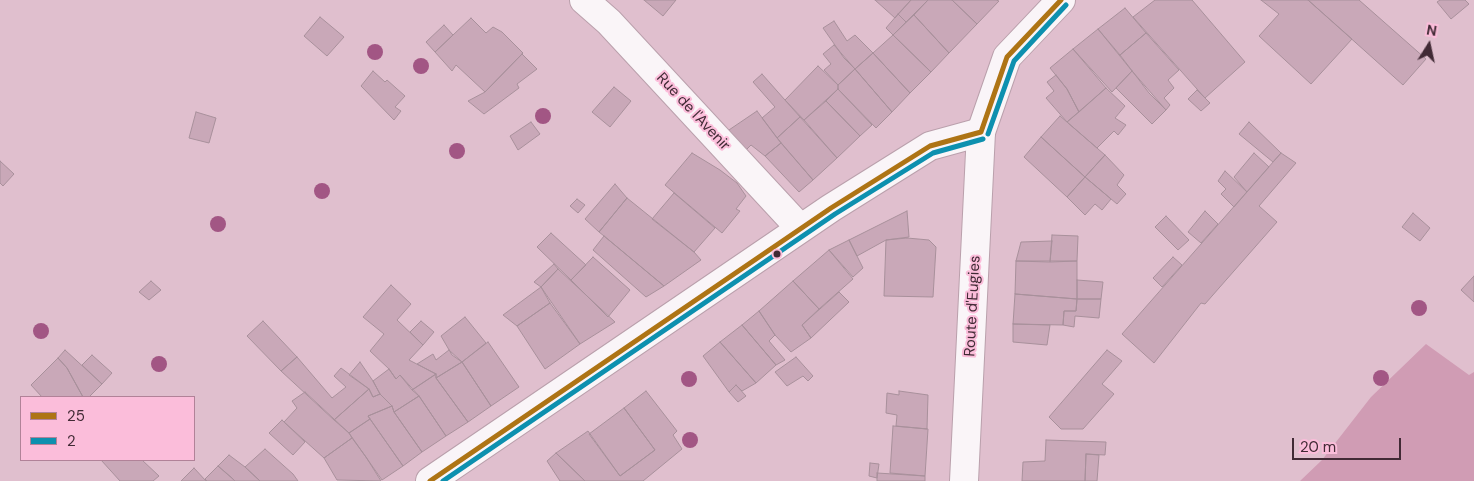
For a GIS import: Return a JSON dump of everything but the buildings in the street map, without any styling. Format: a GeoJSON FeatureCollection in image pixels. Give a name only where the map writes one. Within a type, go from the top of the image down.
{"type":"FeatureCollection","features":[{"type":"Feature","properties":{"kind":"street","name":"Rue de l'Avenir"},"geometry":{"type":"LineString","coordinates":[[584,0],[609,22],[800,228]]}},
{"type":"Feature","properties":{"kind":"street","name":"Route d'Eugies"},"geometry":{"type":"LineString","coordinates":[[964,481],[981,132],[1007,57],[1061,0]]}},
{"type":"Feature","properties":{"kind":"street"},"geometry":{"type":"LineString","coordinates":[[430,481],[800,228],[930,146],[981,132]]}},
{"type":"Feature","properties":{"kind":"shaded area"},"geometry":{"type":"Polygon","coordinates":[[[1426,344],[1469,375],[1474,372],[1474,481],[1300,481],[1322,460],[1371,397],[1426,344]]]}},
{"type":"Feature","properties":{"kind":"transit line","name":"25"},"geometry":{"type":"LineString","coordinates":[[981,132],[1007,57],[1061,0]]}},
{"type":"Feature","properties":{"kind":"transit line","name":"2"},"geometry":{"type":"LineString","coordinates":[[988,134],[1014,61],[1066,5]]}},
{"type":"Feature","properties":{"kind":"transit line","name":"25"},"geometry":{"type":"LineString","coordinates":[[430,481],[831,208],[930,146],[981,132]]}},
{"type":"Feature","properties":{"kind":"transit line","name":"2"},"geometry":{"type":"LineString","coordinates":[[443,481],[835,214],[933,153],[983,139]]}}]}
